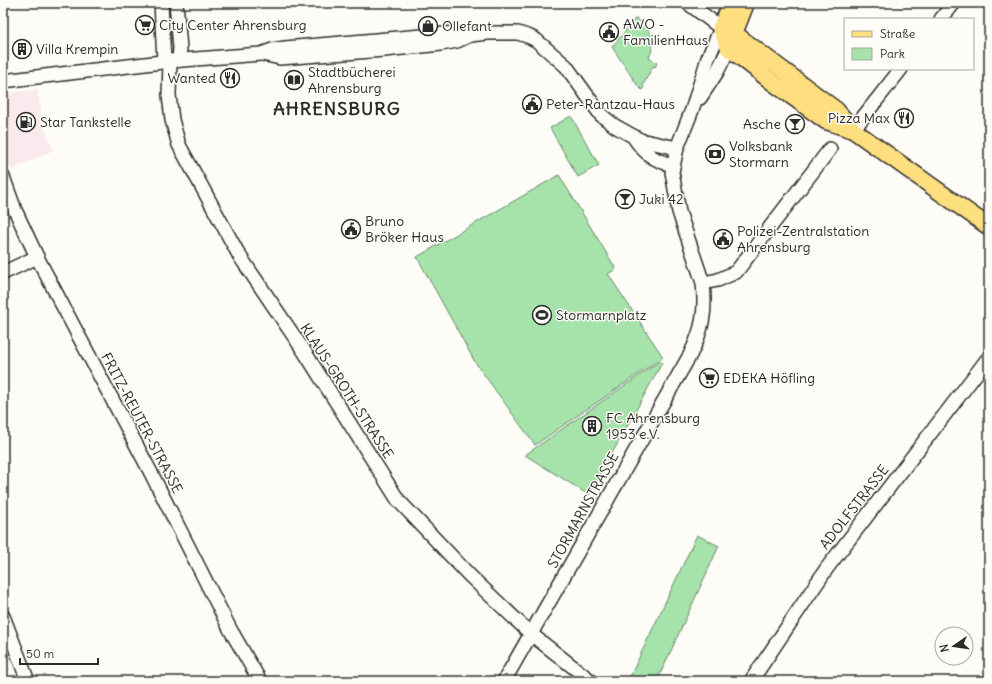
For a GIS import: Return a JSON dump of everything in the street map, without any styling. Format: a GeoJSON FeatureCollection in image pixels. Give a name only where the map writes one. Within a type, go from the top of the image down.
{"type":"FeatureCollection","features":[{"type":"Feature","properties":{"kind":"main road"},"geometry":{"type":"LineString","coordinates":[[728,37],[731,3]]}},
{"type":"Feature","properties":{"kind":"main road"},"geometry":{"type":"LineString","coordinates":[[728,37],[746,3]]}},
{"type":"Feature","properties":{"kind":"main road"},"geometry":{"type":"LineString","coordinates":[[728,37],[826,121],[853,130],[989,227]]}},
{"type":"Feature","properties":{"kind":"street","name":"KLAUS-GROTH-STRASSE"},"geometry":{"type":"LineString","coordinates":[[160,3],[171,61],[169,95],[172,120],[179,145],[239,255],[304,352],[398,500],[470,576],[531,634],[591,681]]}},
{"type":"Feature","properties":{"kind":"street","name":"KLAUS-GROTH-STRASSE"},"geometry":{"type":"LineString","coordinates":[[171,61],[180,48],[176,3]]}},
{"type":"Feature","properties":{"kind":"street"},"geometry":{"type":"LineString","coordinates":[[688,3],[728,37]]}},
{"type":"Feature","properties":{"kind":"street"},"geometry":{"type":"LineString","coordinates":[[942,18],[954,3]]}},
{"type":"Feature","properties":{"kind":"street"},"geometry":{"type":"LineString","coordinates":[[3,81],[171,61],[261,54],[272,50],[285,48],[356,41],[456,33],[470,36],[488,33],[518,33],[536,40],[566,66],[601,115],[615,126],[640,140],[677,148]]}},
{"type":"Feature","properties":{"kind":"street"},"geometry":{"type":"LineString","coordinates":[[692,110],[717,72],[728,37]]}},
{"type":"Feature","properties":{"kind":"street"},"geometry":{"type":"LineString","coordinates":[[692,110],[706,63],[728,37]]}},
{"type":"Feature","properties":{"kind":"street"},"geometry":{"type":"LineString","coordinates":[[853,130],[900,70]]}},
{"type":"Feature","properties":{"kind":"street","name":"STORMARNSTRASSE"},"geometry":{"type":"LineString","coordinates":[[504,681],[695,344],[702,325],[704,299],[702,283],[678,212],[673,181],[673,165],[677,148],[692,110]]}},
{"type":"Feature","properties":{"kind":"street"},"geometry":{"type":"LineString","coordinates":[[634,136],[641,148],[647,154],[663,163],[673,165]]}},
{"type":"Feature","properties":{"kind":"street"},"geometry":{"type":"LineString","coordinates":[[702,283],[718,280],[736,272],[830,150]]}},
{"type":"Feature","properties":{"kind":"street","name":"FRITZ-REUTER-STRASSE"},"geometry":{"type":"LineString","coordinates":[[3,177],[15,210],[37,257],[150,471],[230,629],[260,681]]}},
{"type":"Feature","properties":{"kind":"street"},"geometry":{"type":"LineString","coordinates":[[3,272],[37,257]]}},
{"type":"Feature","properties":{"kind":"street","name":"ADOLFSTRASSE"},"geometry":{"type":"LineString","coordinates":[[752,681],[827,568],[989,357]]}},
{"type":"Feature","properties":{"kind":"street"},"geometry":{"type":"LineString","coordinates":[[3,616],[28,681]]}},
{"type":"Feature","properties":{"kind":"shaded area"},"geometry":{"type":"Polygon","coordinates":[[[37,89],[43,123],[53,150],[11,170],[3,150],[3,97],[13,93],[37,89]]]}},
{"type":"Feature","properties":{"kind":"green space"},"geometry":{"type":"Polygon","coordinates":[[[636,18],[645,26],[651,35],[652,46],[649,58],[657,63],[655,67],[653,66],[642,90],[612,47],[636,18]]]}},
{"type":"Feature","properties":{"kind":"green space"},"geometry":{"type":"Polygon","coordinates":[[[571,116],[599,165],[578,177],[550,128],[571,116]]]}},
{"type":"Feature","properties":{"kind":"green space","name":"Stormarnplatz"},"geometry":{"type":"Polygon","coordinates":[[[559,175],[616,269],[608,274],[663,357],[535,445],[475,362],[417,257],[559,175]]]}},
{"type":"Feature","properties":{"kind":"green space"},"geometry":{"type":"Polygon","coordinates":[[[660,361],[662,363],[589,495],[525,455],[660,361]]]}},
{"type":"Feature","properties":{"kind":"green space"},"geometry":{"type":"Polygon","coordinates":[[[697,535],[719,546],[657,681],[628,681],[697,535]]]}},
{"type":"Feature","properties":{"kind":"place","name":"City Center Ahrensburg"},"geometry":{"type":"Point","coordinates":[145,25]}},
{"type":"Feature","properties":{"kind":"place","name":"Ollefant"},"geometry":{"type":"Point","coordinates":[428,26]}},
{"type":"Feature","properties":{"kind":"place","name":"AWO - FamilienHaus"},"geometry":{"type":"Point","coordinates":[609,32]}},
{"type":"Feature","properties":{"kind":"place","name":"Villa Krempin"},"geometry":{"type":"Point","coordinates":[22,49]}},
{"type":"Feature","properties":{"kind":"place","name":"Wanted"},"geometry":{"type":"Point","coordinates":[230,78]}},
{"type":"Feature","properties":{"kind":"place","name":"Stadtbücherei Ahrensburg"},"geometry":{"type":"Point","coordinates":[294,80]}},
{"type":"Feature","properties":{"kind":"place","name":"Peter-Rantzau-Haus"},"geometry":{"type":"Point","coordinates":[532,104]}},
{"type":"Feature","properties":{"kind":"place","name":"Pizza Max"},"geometry":{"type":"Point","coordinates":[904,118]}},
{"type":"Feature","properties":{"kind":"place","name":"Star Tankstelle"},"geometry":{"type":"Point","coordinates":[26,122]}},
{"type":"Feature","properties":{"kind":"place","name":"Asche"},"geometry":{"type":"Point","coordinates":[795,124]}},
{"type":"Feature","properties":{"kind":"place","name":"Volksbank Stormarn"},"geometry":{"type":"Point","coordinates":[715,154]}},
{"type":"Feature","properties":{"kind":"place","name":"Juki 42"},"geometry":{"type":"Point","coordinates":[625,199]}},
{"type":"Feature","properties":{"kind":"place","name":"Bruno Bröker Haus"},"geometry":{"type":"Point","coordinates":[351,229]}},
{"type":"Feature","properties":{"kind":"place","name":"Polizei-Zentralstation Ahrensburg"},"geometry":{"type":"Point","coordinates":[723,239]}},
{"type":"Feature","properties":{"kind":"place","name":"Stormarnplatz"},"geometry":{"type":"Point","coordinates":[542,315]}},
{"type":"Feature","properties":{"kind":"place","name":"EDEKA Höfling"},"geometry":{"type":"Point","coordinates":[709,378]}},
{"type":"Feature","properties":{"kind":"place","name":"FC Ahrensburg 1953 e.V."},"geometry":{"type":"Point","coordinates":[592,426]}},
{"type":"Feature","properties":{"kind":"district","name":"AHRENSBURG"},"geometry":{"type":"Point","coordinates":[337,108]}}]}
